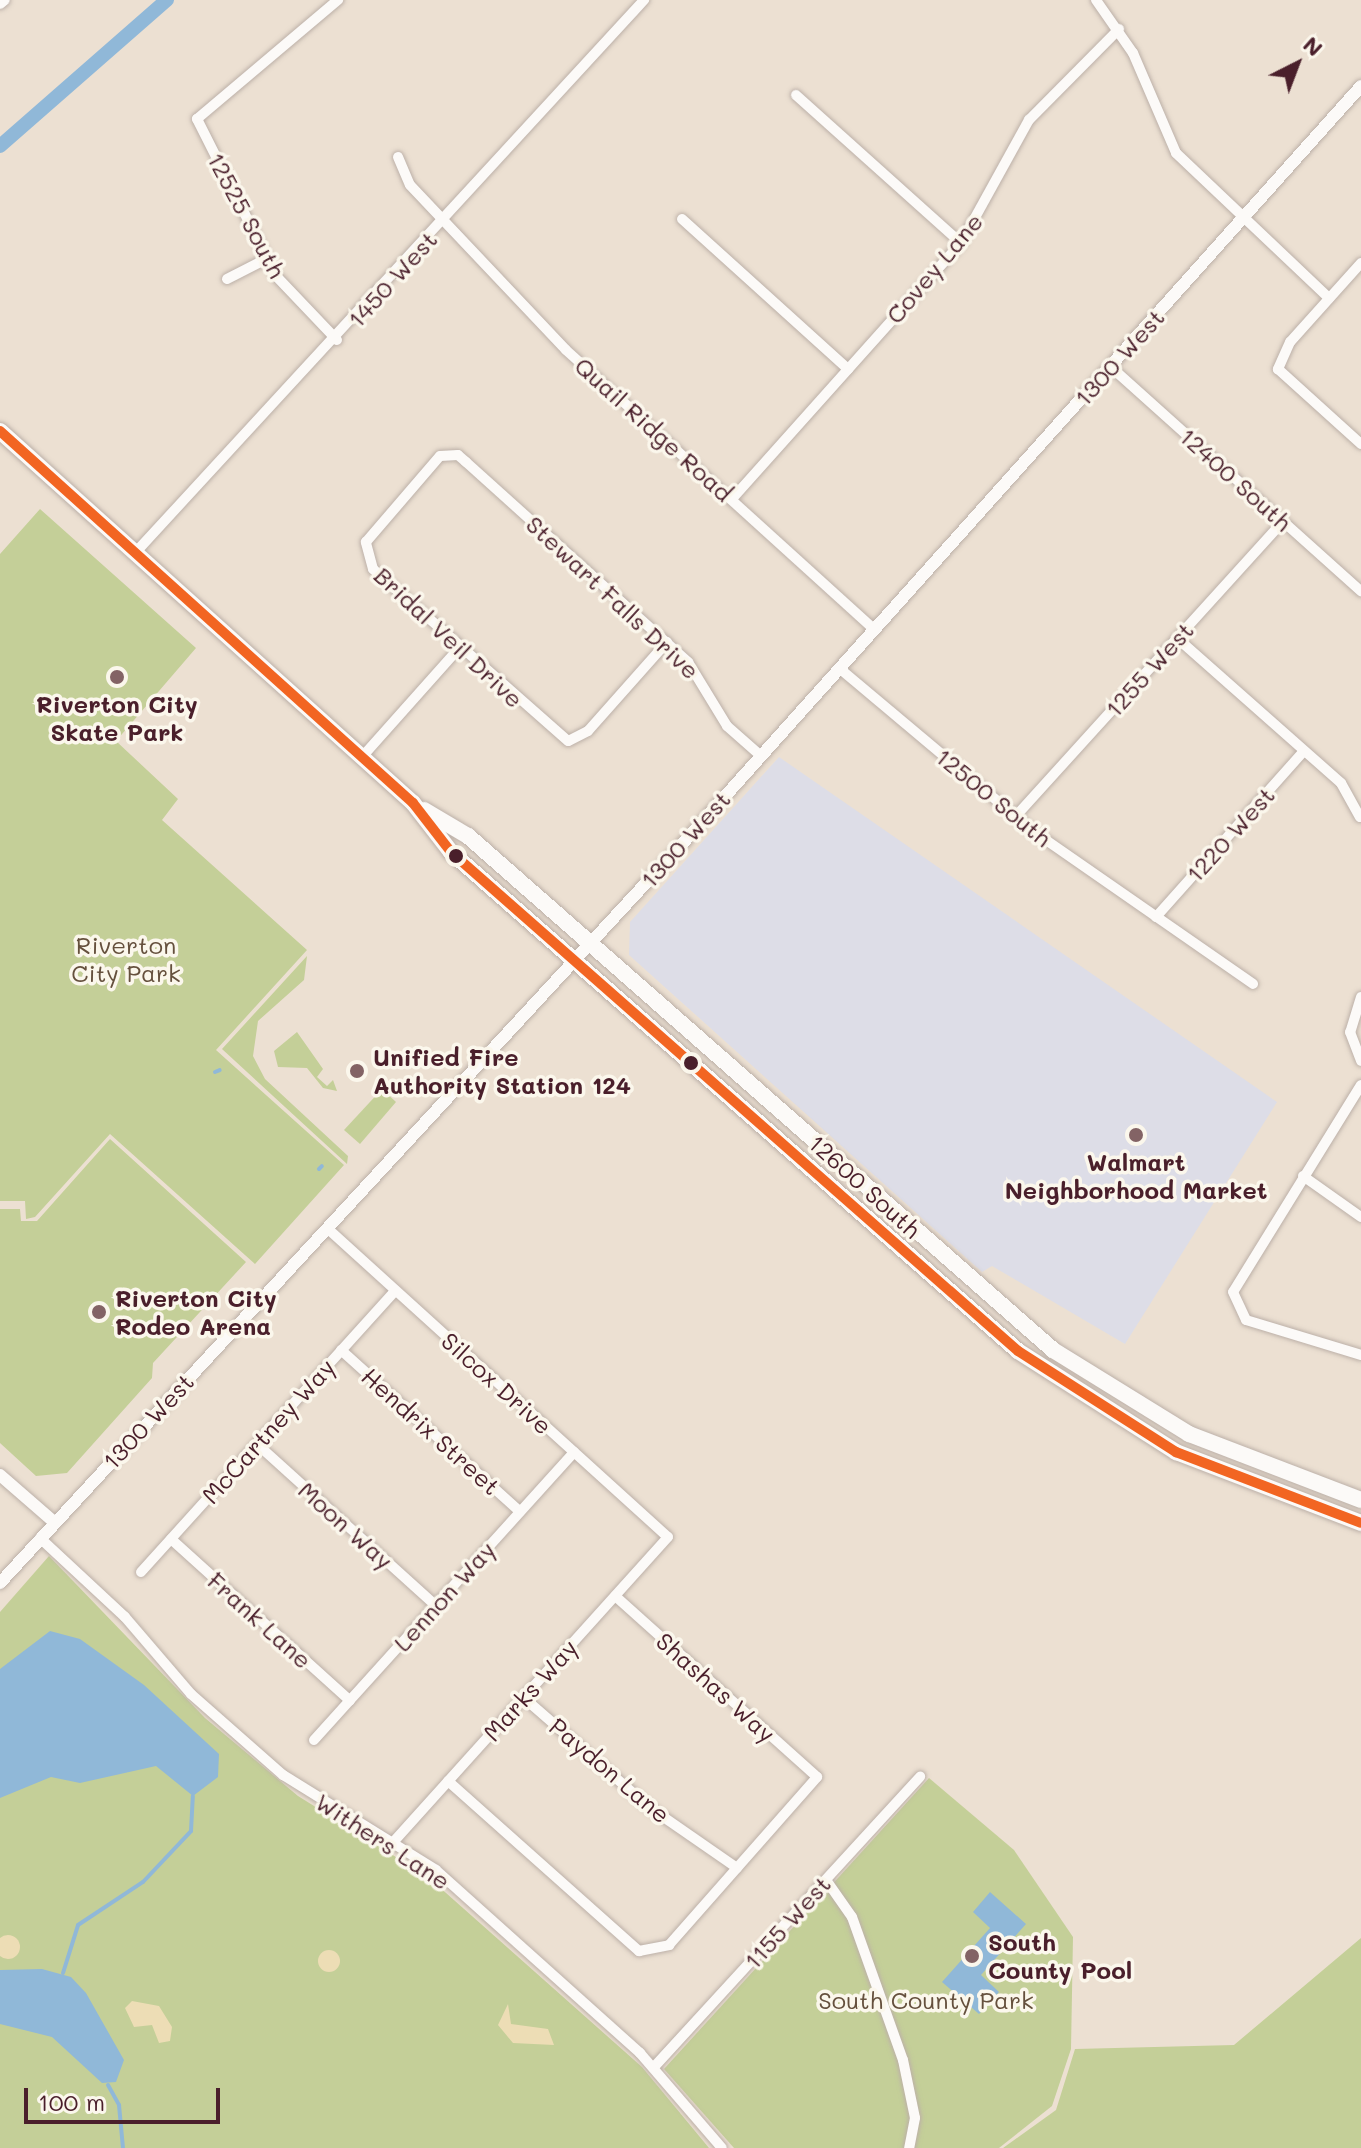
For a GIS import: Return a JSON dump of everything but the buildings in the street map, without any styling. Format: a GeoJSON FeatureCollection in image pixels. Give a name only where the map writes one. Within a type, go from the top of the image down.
{"type":"FeatureCollection","features":[{"type":"Feature","properties":{"kind":"main road","name":"12600 South"},"geometry":{"type":"LineString","coordinates":[[0,431],[413,803],[451,852],[1018,1351],[1079,1395],[1249,1486],[1361,1523]]}},
{"type":"Feature","properties":{"kind":"main road","name":"12600 South"},"geometry":{"type":"LineString","coordinates":[[413,803],[468,836],[1053,1350],[1189,1434],[1361,1500]]}},
{"type":"Feature","properties":{"kind":"street"},"geometry":{"type":"LineString","coordinates":[[0,4],[5,0]]}},
{"type":"Feature","properties":{"kind":"street","name":"12525 South"},"geometry":{"type":"LineString","coordinates":[[337,340],[266,259],[197,119],[338,0]]}},
{"type":"Feature","properties":{"kind":"street","name":"1450 West"},"geometry":{"type":"LineString","coordinates":[[135,553],[337,340],[644,0]]}},
{"type":"Feature","properties":{"kind":"street"},"geometry":{"type":"LineString","coordinates":[[1096,0],[1119,29],[1176,153],[1243,220],[1329,298]]}},
{"type":"Feature","properties":{"kind":"street","name":"Covey Lane"},"geometry":{"type":"LineString","coordinates":[[732,499],[961,243],[1029,120],[1119,29]]}},
{"type":"Feature","properties":{"kind":"street","name":"1300 West"},"geometry":{"type":"LineString","coordinates":[[0,1583],[761,756],[1361,86]]}},
{"type":"Feature","properties":{"kind":"street"},"geometry":{"type":"LineString","coordinates":[[796,95],[961,243]]}},
{"type":"Feature","properties":{"kind":"street","name":"Quail Ridge Road"},"geometry":{"type":"LineString","coordinates":[[398,157],[410,185],[566,350],[874,629]]}},
{"type":"Feature","properties":{"kind":"street"},"geometry":{"type":"LineString","coordinates":[[682,219],[848,369]]}},
{"type":"Feature","properties":{"kind":"street"},"geometry":{"type":"LineString","coordinates":[[227,279],[266,259]]}},
{"type":"Feature","properties":{"kind":"street"},"geometry":{"type":"LineString","coordinates":[[1361,263],[1281,354],[1278,369],[1361,444]]}},
{"type":"Feature","properties":{"kind":"street","name":"12400 South"},"geometry":{"type":"LineString","coordinates":[[1111,367],[1361,591]]}},
{"type":"Feature","properties":{"kind":"street","name":"Stewart Falls Drive"},"geometry":{"type":"LineString","coordinates":[[448,452],[667,642],[699,674],[727,726],[761,756]]}},
{"type":"Feature","properties":{"kind":"street","name":"Bridal Veil Drive"},"geometry":{"type":"LineString","coordinates":[[448,452],[371,532],[364,553],[459,648],[568,741],[588,731],[667,642]]}},
{"type":"Feature","properties":{"kind":"street","name":"1255 West"},"geometry":{"type":"LineString","coordinates":[[1015,817],[1283,521]]}},
{"type":"Feature","properties":{"kind":"street"},"geometry":{"type":"LineString","coordinates":[[1177,638],[1341,783],[1360,817]]}},
{"type":"Feature","properties":{"kind":"street"},"geometry":{"type":"LineString","coordinates":[[362,757],[459,648]]}},
{"type":"Feature","properties":{"kind":"street","name":"12500 South"},"geometry":{"type":"LineString","coordinates":[[839,668],[1015,817],[1253,984]]}},
{"type":"Feature","properties":{"kind":"street","name":"1220 West"},"geometry":{"type":"LineString","coordinates":[[1156,917],[1304,751]]}},
{"type":"Feature","properties":{"kind":"street"},"geometry":{"type":"LineString","coordinates":[[1361,997],[1350,1032],[1361,1061]]}},
{"type":"Feature","properties":{"kind":"street"},"geometry":{"type":"LineString","coordinates":[[1361,1085],[1235,1283],[1236,1309],[1253,1324],[1361,1355]]}},
{"type":"Feature","properties":{"kind":"street"},"geometry":{"type":"LineString","coordinates":[[1303,1176],[1361,1217]]}},
{"type":"Feature","properties":{"kind":"street","name":"Silcox Drive"},"geometry":{"type":"LineString","coordinates":[[327,1228],[668,1537]]}},
{"type":"Feature","properties":{"kind":"street","name":"McCartney Way"},"geometry":{"type":"LineString","coordinates":[[141,1572],[395,1291]]}},
{"type":"Feature","properties":{"kind":"street","name":"Hendrix Street"},"geometry":{"type":"LineString","coordinates":[[341,1350],[520,1512]]}},
{"type":"Feature","properties":{"kind":"street","name":"Moon Way"},"geometry":{"type":"LineString","coordinates":[[257,1444],[436,1606]]}},
{"type":"Feature","properties":{"kind":"street","name":"Lennon Way"},"geometry":{"type":"LineString","coordinates":[[314,1740],[574,1452]]}},
{"type":"Feature","properties":{"kind":"street"},"geometry":{"type":"LineString","coordinates":[[0,1475],[54,1522]]}},
{"type":"Feature","properties":{"kind":"street","name":"Marks Way"},"geometry":{"type":"LineString","coordinates":[[392,1843],[668,1537]]}},
{"type":"Feature","properties":{"kind":"street","name":"Withers Lane"},"geometry":{"type":"LineString","coordinates":[[40,1538],[231,1731],[314,1797],[436,1870],[654,2067],[722,2148]]}},
{"type":"Feature","properties":{"kind":"street","name":"Frank Lane"},"geometry":{"type":"LineString","coordinates":[[171,1539],[350,1701]]}},
{"type":"Feature","properties":{"kind":"street","name":"Shashas Way"},"geometry":{"type":"LineString","coordinates":[[615,1596],[817,1777],[737,1868]]}},
{"type":"Feature","properties":{"kind":"street","name":"Paydon Lane"},"geometry":{"type":"LineString","coordinates":[[523,1697],[649,1807],[737,1868]]}},
{"type":"Feature","properties":{"kind":"street","name":"1155 West"},"geometry":{"type":"LineString","coordinates":[[654,2067],[920,1777]]}},
{"type":"Feature","properties":{"kind":"street"},"geometry":{"type":"LineString","coordinates":[[448,1781],[639,1951],[669,1945],[737,1868]]}},
{"type":"Feature","properties":{"kind":"street"},"geometry":{"type":"LineString","coordinates":[[826,1880],[857,1928],[903,2060],[914,2109],[909,2148]]}},
{"type":"Feature","properties":{"kind":"shaded area"},"geometry":{"type":"Polygon","coordinates":[[[779,757],[1277,1102],[1125,1344],[992,1266],[982,1272],[629,955],[630,922],[779,757]]]}},
{"type":"Feature","properties":{"kind":"green space","name":"Riverton City Park"},"geometry":{"type":"Polygon","coordinates":[[[40,509],[196,648],[116,741],[178,799],[162,820],[307,950],[216,1050],[344,1165],[255,1264],[110,1134],[35,1217],[26,1219],[25,1201],[0,1201],[0,554],[40,509]]]}},
{"type":"Feature","properties":{"kind":"green space"},"geometry":{"type":"Polygon","coordinates":[[[307,956],[304,980],[258,1021],[253,1056],[265,1079],[348,1156],[347,1164],[222,1049],[307,956]]]}},
{"type":"Feature","properties":{"kind":"green space"},"geometry":{"type":"Polygon","coordinates":[[[297,1032],[323,1069],[317,1077],[327,1086],[333,1080],[337,1091],[323,1088],[307,1068],[278,1067],[274,1051],[297,1032]]]}},
{"type":"Feature","properties":{"kind":"green space"},"geometry":{"type":"Polygon","coordinates":[[[382,1089],[396,1102],[360,1144],[344,1130],[382,1089]]]}},
{"type":"Feature","properties":{"kind":"green space","name":"Riverton City Rodeo Arena"},"geometry":{"type":"Polygon","coordinates":[[[110,1139],[246,1262],[153,1363],[152,1378],[67,1473],[36,1476],[0,1443],[0,1209],[20,1209],[21,1221],[37,1221],[110,1139]]]}},
{"type":"Feature","properties":{"kind":"green space"},"geometry":{"type":"Polygon","coordinates":[[[49,1556],[205,1718],[298,1796],[428,1877],[642,2067],[709,2148],[0,2148],[0,1612],[49,1556]]]}},
{"type":"Feature","properties":{"kind":"green space","name":"South County Park"},"geometry":{"type":"Polygon","coordinates":[[[929,1778],[1014,1850],[1073,1937],[1071,2049],[1052,2106],[999,2148],[734,2148],[664,2069],[929,1778]]]}},
{"type":"Feature","properties":{"kind":"green space"},"geometry":{"type":"Polygon","coordinates":[[[1361,1938],[1361,2148],[1003,2148],[1056,2110],[1075,2049],[1234,2045],[1361,1938]]]}},
{"type":"Feature","properties":{"kind":"sand"},"geometry":{"type":"Polygon","coordinates":[[[8,1935],[19,1942],[20,1947],[13,1958],[8,1959],[-3,1952],[-4,1947],[3,1936],[8,1935]]]}},
{"type":"Feature","properties":{"kind":"sand"},"geometry":{"type":"Polygon","coordinates":[[[329,1950],[337,1953],[340,1961],[337,1969],[329,1972],[321,1969],[318,1961],[321,1953],[329,1950]]]}},
{"type":"Feature","properties":{"kind":"sand"},"geometry":{"type":"Polygon","coordinates":[[[132,2001],[159,2006],[172,2027],[170,2041],[159,2043],[152,2025],[134,2027],[125,2008],[132,2001]]]}},
{"type":"Feature","properties":{"kind":"sand"},"geometry":{"type":"Polygon","coordinates":[[[508,2004],[511,2024],[548,2029],[554,2045],[513,2043],[498,2025],[508,2004]]]}},
{"type":"Feature","properties":{"kind":"water"},"geometry":{"type":"Polygon","coordinates":[[[50,1631],[80,1639],[144,1685],[219,1754],[218,1777],[193,1796],[156,1766],[80,1783],[51,1777],[0,1798],[0,1669],[50,1631]]]}},
{"type":"Feature","properties":{"kind":"water"},"geometry":{"type":"Polygon","coordinates":[[[990,1892],[1026,1924],[981,1975],[999,1992],[979,2014],[942,1982],[990,1928],[973,1912],[990,1892]]]}},
{"type":"Feature","properties":{"kind":"water"},"geometry":{"type":"Polygon","coordinates":[[[42,1969],[71,1977],[86,1993],[124,2060],[116,2082],[102,2083],[52,2037],[0,2024],[0,1970],[42,1969]]]}},
{"type":"Feature","properties":{"kind":"waterway"},"geometry":{"type":"LineString","coordinates":[[0,146],[167,0]]}},
{"type":"Feature","properties":{"kind":"waterway"},"geometry":{"type":"LineString","coordinates":[[215,1072],[220,1070]]}},
{"type":"Feature","properties":{"kind":"waterway"},"geometry":{"type":"LineString","coordinates":[[319,1169],[322,1166]]}},
{"type":"Feature","properties":{"kind":"waterway"},"geometry":{"type":"LineString","coordinates":[[63,1973],[78,1925],[143,1882],[191,1831],[193,1796]]}},
{"type":"Feature","properties":{"kind":"waterway"},"geometry":{"type":"LineString","coordinates":[[108,2085],[119,2105],[123,2148]]}},
{"type":"Feature","properties":{"kind":"transit line"},"geometry":{"type":"LineString","coordinates":[[0,431],[413,803],[451,852],[1018,1351],[1176,1452],[1361,1523]]}},
{"type":"Feature","properties":{"kind":"place","name":"Riverton City Skate Park"},"geometry":{"type":"Point","coordinates":[117,677]}},
{"type":"Feature","properties":{"kind":"place","name":"Unified Fire Authority Station 124"},"geometry":{"type":"Point","coordinates":[357,1071]}},
{"type":"Feature","properties":{"kind":"place","name":"Walmart Neighborhood Market"},"geometry":{"type":"Point","coordinates":[1136,1135]}},
{"type":"Feature","properties":{"kind":"place","name":"Riverton City Rodeo Arena"},"geometry":{"type":"Point","coordinates":[99,1312]}},
{"type":"Feature","properties":{"kind":"place","name":"South County Pool"},"geometry":{"type":"Point","coordinates":[972,1956]}}]}
